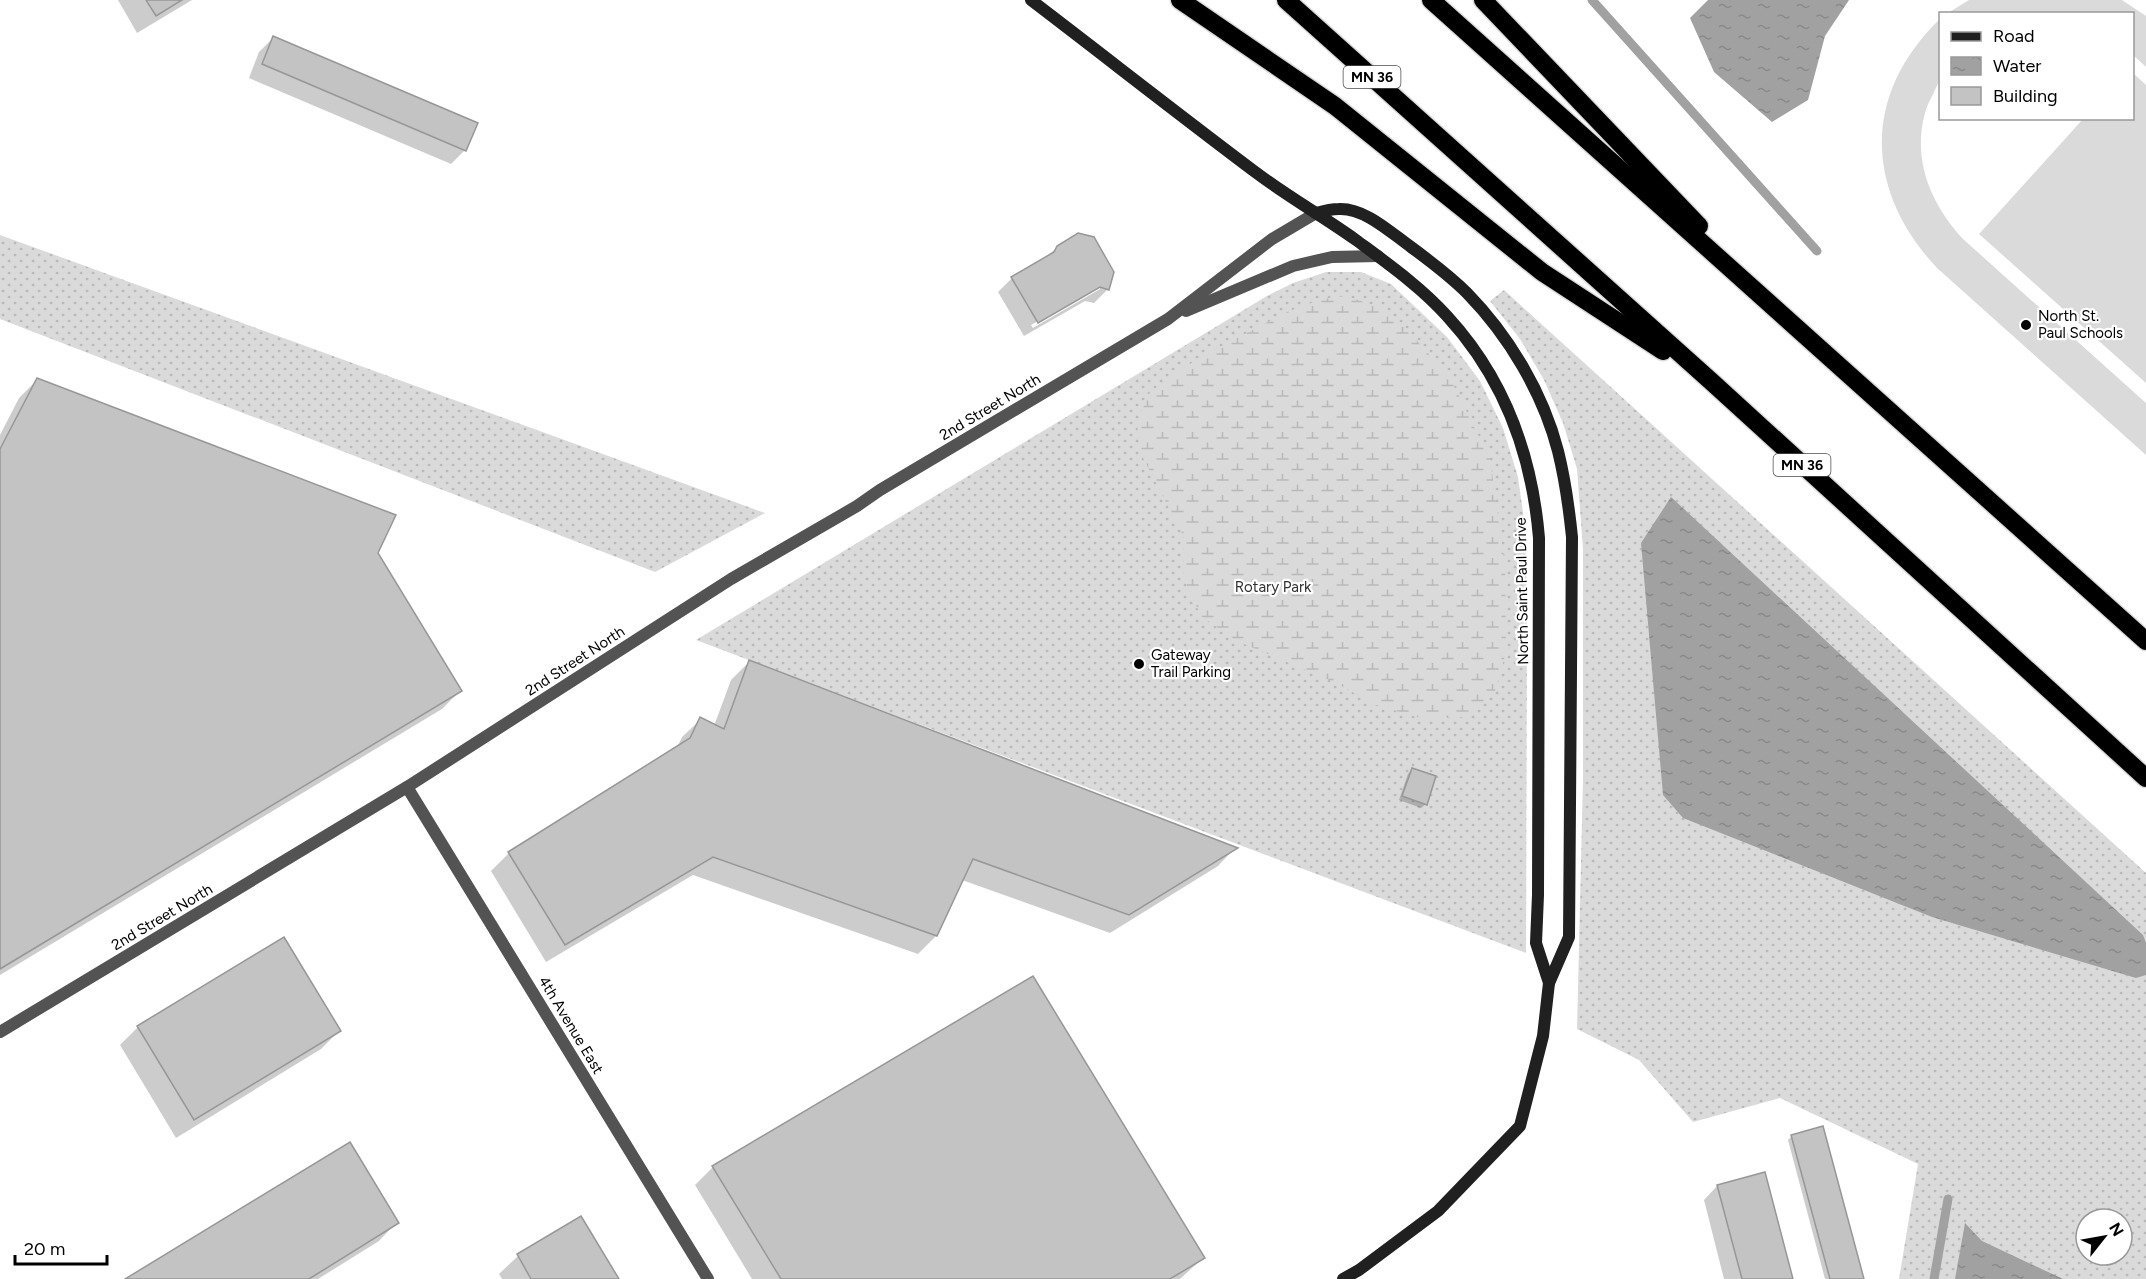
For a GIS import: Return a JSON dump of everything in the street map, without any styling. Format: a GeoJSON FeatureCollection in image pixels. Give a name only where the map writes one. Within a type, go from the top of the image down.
{"type":"FeatureCollection","features":[{"type":"Feature","properties":{"kind":"highway"},"geometry":{"type":"LineString","coordinates":[[1180,0],[1335,106],[1542,272],[1713,383]]}},
{"type":"Feature","properties":{"kind":"highway","name":"MN 36"},"geometry":{"type":"LineString","coordinates":[[1286,0],[1713,383],[2146,778]]}},
{"type":"Feature","properties":{"kind":"highway"},"geometry":{"type":"LineString","coordinates":[[1431,0],[2146,642]]}},
{"type":"Feature","properties":{"kind":"highway"},"geometry":{"type":"LineString","coordinates":[[1483,0],[1671,195],[1776,309]]}},
{"type":"Feature","properties":{"kind":"street"},"geometry":{"type":"LineString","coordinates":[[1031,0],[1260,176],[1316,213]]}},
{"type":"Feature","properties":{"kind":"street","name":"North Saint Paul Drive"},"geometry":{"type":"LineString","coordinates":[[1316,213],[1340,209],[1358,213],[1376,222],[1430,261],[1467,293],[1497,328],[1521,365],[1544,410],[1558,450],[1572,537],[1569,937],[1549,983],[1543,1036],[1520,1126],[1438,1211],[1359,1270],[1343,1279]]}},
{"type":"Feature","properties":{"kind":"street","name":"North Saint Paul Drive"},"geometry":{"type":"LineString","coordinates":[[1316,213],[1378,256],[1446,315],[1473,348],[1495,383],[1516,426],[1536,500],[1539,538],[1536,943],[1549,983]]}},
{"type":"Feature","properties":{"kind":"street","name":"2nd Street North"},"geometry":{"type":"LineString","coordinates":[[0,1032],[407,787],[732,579],[1168,319],[1272,239],[1316,213]]}},
{"type":"Feature","properties":{"kind":"street","name":"2nd Street North"},"geometry":{"type":"LineString","coordinates":[[1168,319],[1293,266],[1332,257],[1378,256]]}},
{"type":"Feature","properties":{"kind":"street","name":"4th Avenue East"},"geometry":{"type":"LineString","coordinates":[[407,787],[708,1279]]}},
{"type":"Feature","properties":{"kind":"green space"},"geometry":{"type":"Polygon","coordinates":[[[1969,0],[2122,0],[2146,16],[2146,67],[2134,56],[2134,12],[1950,12],[1969,0]]]}},
{"type":"Feature","properties":{"kind":"green space"},"geometry":{"type":"Polygon","coordinates":[[[1939,20],[1939,80],[1925,113],[1921,148],[1927,180],[1933,196],[1963,239],[2146,403],[2146,455],[1937,268],[1913,238],[1896,207],[1885,175],[1882,142],[1886,110],[1896,79],[1914,48],[1939,20]]]}},
{"type":"Feature","properties":{"kind":"green space"},"geometry":{"type":"Polygon","coordinates":[[[2134,74],[2146,85],[2146,383],[1979,234],[2082,120],[2134,120],[2134,74]]]}},
{"type":"Feature","properties":{"kind":"green space"},"geometry":{"type":"Polygon","coordinates":[[[0,235],[765,513],[655,572],[0,319],[0,235]]]}},
{"type":"Feature","properties":{"kind":"green space","name":"Rotary Park"},"geometry":{"type":"Polygon","coordinates":[[[1326,272],[1361,272],[1391,284],[1447,337],[1480,381],[1503,428],[1518,477],[1525,527],[1527,606],[1526,953],[696,640],[1267,296],[1293,283],[1326,272]]]}},
{"type":"Feature","properties":{"kind":"green space"},"geometry":{"type":"Polygon","coordinates":[[[1504,290],[2146,873],[2146,1279],[1899,1279],[1918,1164],[1780,1098],[1693,1122],[1639,1060],[1577,1029],[1583,779],[1583,549],[1577,469],[1563,423],[1544,380],[1520,339],[1490,301],[1504,290]]]}},
{"type":"Feature","properties":{"kind":"green space"},"geometry":{"type":"Polygon","coordinates":[[[1347,296],[1377,307],[1402,324],[1450,378],[1490,459],[1505,565],[1506,652],[1495,691],[1467,717],[1424,719],[1376,705],[1334,682],[1237,641],[1201,616],[1184,580],[1184,537],[1140,452],[1137,422],[1150,392],[1197,359],[1287,312],[1322,299],[1347,296]]]}},
{"type":"Feature","properties":{"kind":"water"},"geometry":{"type":"Polygon","coordinates":[[[1708,0],[1849,0],[1825,36],[1808,100],[1772,122],[1714,72],[1690,18],[1708,0]]]}},
{"type":"Feature","properties":{"kind":"water"},"geometry":{"type":"Polygon","coordinates":[[[1671,497],[2143,935],[2146,943],[2146,975],[2136,978],[1932,917],[1683,818],[1663,795],[1641,543],[1671,497]]]}},
{"type":"Feature","properties":{"kind":"water"},"geometry":{"type":"Polygon","coordinates":[[[1965,1223],[1982,1241],[2063,1279],[1955,1279],[1965,1223]]]}},
{"type":"Feature","properties":{"kind":"building"},"geometry":{"type":"Polygon","coordinates":[[[146,0],[182,0],[156,16],[146,0]]]}},
{"type":"Feature","properties":{"kind":"building"},"geometry":{"type":"Polygon","coordinates":[[[273,36],[478,123],[466,151],[262,64],[273,36]]]}},
{"type":"Feature","properties":{"kind":"building"},"geometry":{"type":"Polygon","coordinates":[[[1078,233],[1094,237],[1114,272],[1109,290],[1100,287],[1038,323],[1011,277],[1054,252],[1057,246],[1078,233]]]}},
{"type":"Feature","properties":{"kind":"building"},"geometry":{"type":"Polygon","coordinates":[[[37,378],[396,515],[378,553],[462,691],[0,969],[0,449],[37,378]]]}},
{"type":"Feature","properties":{"kind":"building"},"geometry":{"type":"Polygon","coordinates":[[[749,660],[1238,848],[1129,915],[973,859],[937,936],[713,857],[565,945],[508,852],[690,738],[700,717],[724,729],[749,660]]]}},
{"type":"Feature","properties":{"kind":"building"},"geometry":{"type":"Polygon","coordinates":[[[1412,768],[1436,776],[1427,805],[1402,796],[1412,768]]]}},
{"type":"Feature","properties":{"kind":"building"},"geometry":{"type":"Polygon","coordinates":[[[284,937],[341,1031],[194,1120],[137,1026],[284,937]]]}},
{"type":"Feature","properties":{"kind":"building"},"geometry":{"type":"Polygon","coordinates":[[[1033,976],[1205,1258],[1170,1279],[781,1279],[712,1166],[1033,976]]]}},
{"type":"Feature","properties":{"kind":"building"},"geometry":{"type":"Polygon","coordinates":[[[1823,1126],[1864,1279],[1830,1279],[1791,1135],[1823,1126]]]}},
{"type":"Feature","properties":{"kind":"building"},"geometry":{"type":"Polygon","coordinates":[[[350,1142],[399,1223],[309,1279],[125,1279],[350,1142]]]}},
{"type":"Feature","properties":{"kind":"building"},"geometry":{"type":"Polygon","coordinates":[[[1765,1172],[1793,1279],[1742,1279],[1717,1185],[1765,1172]]]}},
{"type":"Feature","properties":{"kind":"building"},"geometry":{"type":"Polygon","coordinates":[[[581,1216],[619,1279],[531,1279],[517,1254],[581,1216]]]}},
{"type":"Feature","properties":{"kind":"waterway"},"geometry":{"type":"LineString","coordinates":[[1592,0],[1817,251]]}},
{"type":"Feature","properties":{"kind":"waterway"},"geometry":{"type":"LineString","coordinates":[[1934,1279],[1948,1199]]}},
{"type":"Feature","properties":{"kind":"place","name":"North St. Paul Schools"},"geometry":{"type":"Point","coordinates":[2026,325]}},
{"type":"Feature","properties":{"kind":"place","name":"Gateway Trail Parking"},"geometry":{"type":"Point","coordinates":[1139,664]}}]}
